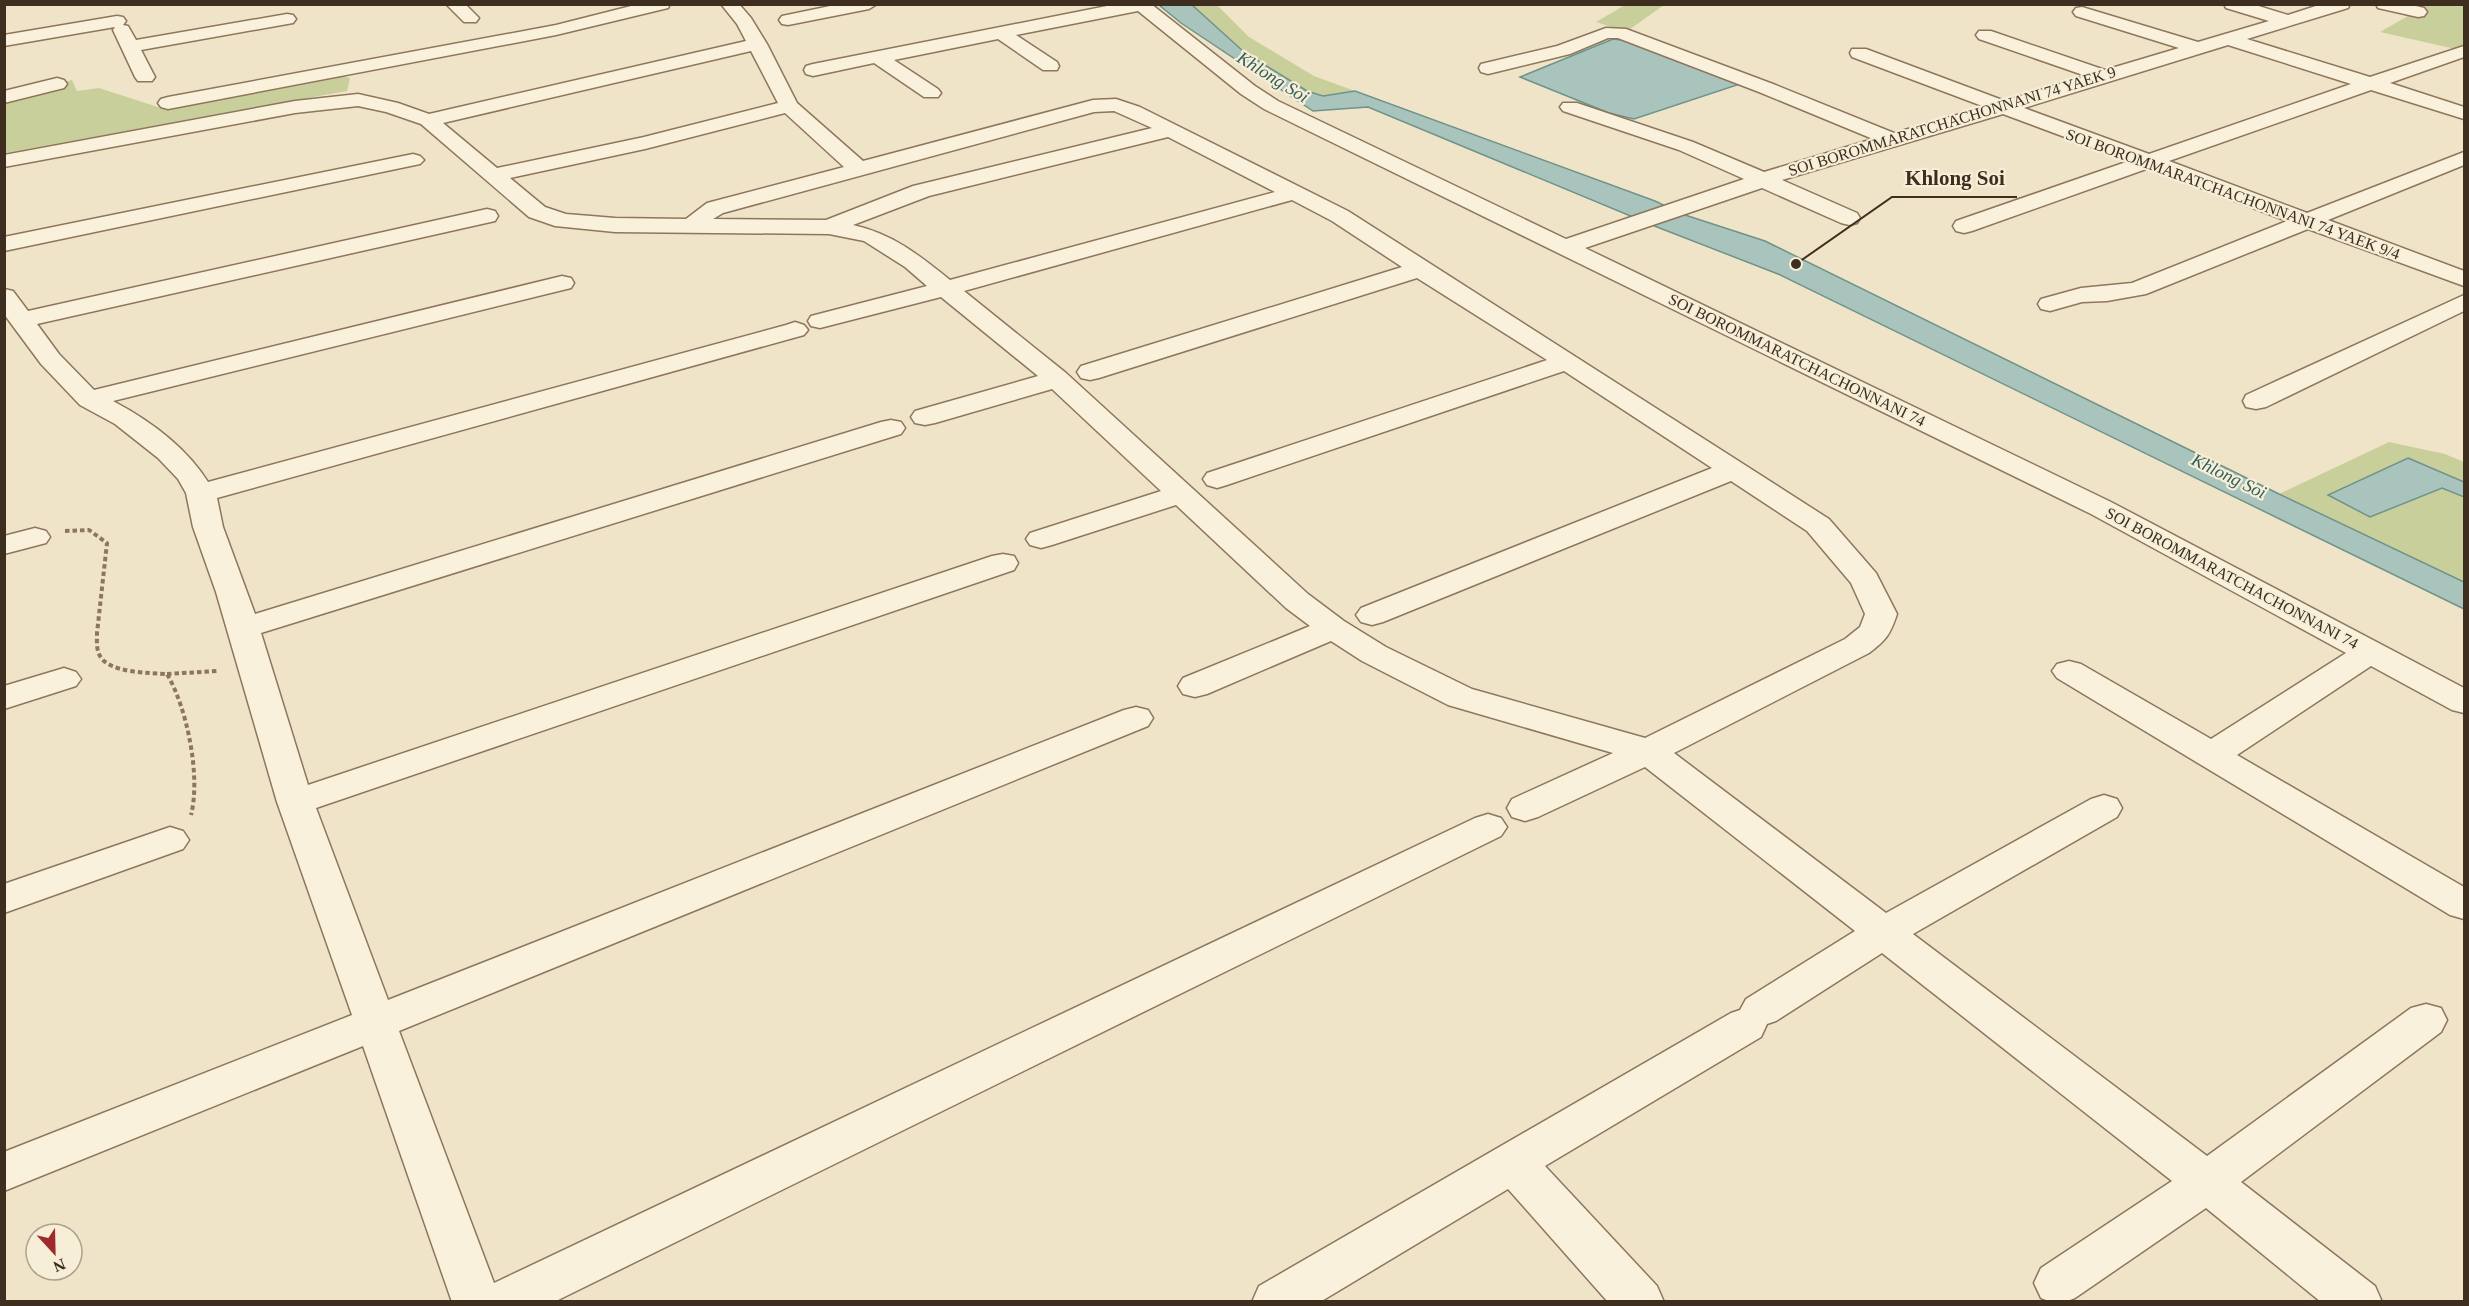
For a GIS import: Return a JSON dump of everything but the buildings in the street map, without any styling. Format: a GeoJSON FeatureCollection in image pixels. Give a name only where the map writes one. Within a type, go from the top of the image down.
{"type":"FeatureCollection","features":[{"type":"Feature","properties":{"kind":"street"},"geometry":{"type":"LineString","coordinates":[[107,4],[145,77]]}},
{"type":"Feature","properties":{"kind":"street"},"geometry":{"type":"LineString","coordinates":[[275,4],[299,34]]}},
{"type":"Feature","properties":{"kind":"street"},"geometry":{"type":"LineString","coordinates":[[454,4],[470,18]]}},
{"type":"Feature","properties":{"kind":"street"},"geometry":{"type":"LineString","coordinates":[[168,103],[555,30],[662,4]]}},
{"type":"Feature","properties":{"kind":"street"},"geometry":{"type":"LineString","coordinates":[[729,4],[745,22],[758,44],[789,106],[858,168]]}},
{"type":"Feature","properties":{"kind":"street"},"geometry":{"type":"LineString","coordinates":[[788,20],[869,4]]}},
{"type":"Feature","properties":{"kind":"street"},"geometry":{"type":"LineString","coordinates":[[2232,4],[2289,21]]}},
{"type":"Feature","properties":{"kind":"street","name":"SOI BOROMMARATCHACHONNANI 74 YAEK 9"},"geometry":{"type":"LineString","coordinates":[[1566,247],[1805,165],[2002,108],[2342,4]]}},
{"type":"Feature","properties":{"kind":"street"},"geometry":{"type":"LineString","coordinates":[[2384,4],[2418,12]]}},
{"type":"Feature","properties":{"kind":"street"},"geometry":{"type":"LineString","coordinates":[[813,70],[1141,5]]}},
{"type":"Feature","properties":{"kind":"street","name":"SOI BOROMMARATCHACHONNANI 74"},"geometry":{"type":"LineString","coordinates":[[1141,5],[1248,90],[1271,105],[2164,539],[2464,702]]}},
{"type":"Feature","properties":{"kind":"street"},"geometry":{"type":"LineString","coordinates":[[2082,12],[2198,48]]}},
{"type":"Feature","properties":{"kind":"street"},"geometry":{"type":"LineString","coordinates":[[130,47],[287,19]]}},
{"type":"Feature","properties":{"kind":"street"},"geometry":{"type":"LineString","coordinates":[[4,41],[117,21]]}},
{"type":"Feature","properties":{"kind":"street"},"geometry":{"type":"LineString","coordinates":[[1001,33],[1050,66]]}},
{"type":"Feature","properties":{"kind":"street"},"geometry":{"type":"LineString","coordinates":[[1488,68],[1563,50],[1606,33],[1620,33],[1766,88],[1891,139]]}},
{"type":"Feature","properties":{"kind":"street"},"geometry":{"type":"LineString","coordinates":[[1985,35],[2103,76]]}},
{"type":"Feature","properties":{"kind":"street"},"geometry":{"type":"LineString","coordinates":[[2228,39],[2464,113]]}},
{"type":"Feature","properties":{"kind":"street"},"geometry":{"type":"LineString","coordinates":[[428,120],[758,44]]}},
{"type":"Feature","properties":{"kind":"street"},"geometry":{"type":"LineString","coordinates":[[1964,226],[2464,51]]}},
{"type":"Feature","properties":{"kind":"street","name":"SOI BOROMMARATCHACHONNANI 74 YAEK 9/4"},"geometry":{"type":"LineString","coordinates":[[1859,53],[2464,279]]}},
{"type":"Feature","properties":{"kind":"street"},"geometry":{"type":"LineString","coordinates":[[877,57],[931,93]]}},
{"type":"Feature","properties":{"kind":"street"},"geometry":{"type":"LineString","coordinates":[[358,100],[363,68]]}},
{"type":"Feature","properties":{"kind":"street"},"geometry":{"type":"LineString","coordinates":[[4,97],[57,84]]}},
{"type":"Feature","properties":{"kind":"street"},"geometry":{"type":"LineString","coordinates":[[4,161],[295,107],[358,100],[391,107],[428,120],[537,212],[563,221],[615,225],[829,227],[871,236],[913,262],[943,288],[1074,375],[1181,494],[1297,601],[1333,628],[1413,675],[1460,697],[1648,751],[2207,1182],[2358,1302]]}},
{"type":"Feature","properties":{"kind":"street"},"geometry":{"type":"LineString","coordinates":[[690,225],[715,208],[1100,105],[1116,105],[1340,216],[1818,525],[1864,579],[1881,614],[1875,632],[1857,646],[1648,751],[1525,808]]}},
{"type":"Feature","properties":{"kind":"street"},"geometry":{"type":"LineString","coordinates":[[493,175],[645,143],[789,106]]}},
{"type":"Feature","properties":{"kind":"street"},"geometry":{"type":"LineString","coordinates":[[1570,107],[1686,146],[1849,218]]}},
{"type":"Feature","properties":{"kind":"street"},"geometry":{"type":"LineString","coordinates":[[829,227],[892,200],[921,191],[1170,130]]}},
{"type":"Feature","properties":{"kind":"street"},"geometry":{"type":"LineString","coordinates":[[2050,304],[2081,295],[2137,289],[2464,158]]}},
{"type":"Feature","properties":{"kind":"street"},"geometry":{"type":"LineString","coordinates":[[4,244],[413,160]]}},
{"type":"Feature","properties":{"kind":"street"},"geometry":{"type":"LineString","coordinates":[[201,493],[1295,193]]}},
{"type":"Feature","properties":{"kind":"street"},"geometry":{"type":"LineString","coordinates":[[477,1302],[295,802],[243,628],[208,527],[201,493],[189,474],[168,452],[124,418],[89,399],[50,359],[14,308],[487,216]]}},
{"type":"Feature","properties":{"kind":"street"},"geometry":{"type":"LineString","coordinates":[[925,417],[1074,375],[1421,269]]}},
{"type":"Feature","properties":{"kind":"street"},"geometry":{"type":"LineString","coordinates":[[89,399],[562,283]]}},
{"type":"Feature","properties":{"kind":"street"},"geometry":{"type":"LineString","coordinates":[[2256,401],[2464,302]]}},
{"type":"Feature","properties":{"kind":"street"},"geometry":{"type":"LineString","coordinates":[[1217,479],[1566,362]]}},
{"type":"Feature","properties":{"kind":"street"},"geometry":{"type":"LineString","coordinates":[[243,628],[891,428]]}},
{"type":"Feature","properties":{"kind":"street"},"geometry":{"type":"LineString","coordinates":[[1372,615],[1734,470]]}},
{"type":"Feature","properties":{"kind":"street"},"geometry":{"type":"LineString","coordinates":[[1041,539],[1181,494]]}},
{"type":"Feature","properties":{"kind":"street"},"geometry":{"type":"LineString","coordinates":[[4,545],[34,537]]}},
{"type":"Feature","properties":{"kind":"street"},"geometry":{"type":"LineString","coordinates":[[295,802],[1003,563]]}},
{"type":"Feature","properties":{"kind":"street"},"geometry":{"type":"LineString","coordinates":[[1195,686],[1333,628]]}},
{"type":"Feature","properties":{"kind":"street"},"geometry":{"type":"LineString","coordinates":[[2212,755],[2370,652]]}},
{"type":"Feature","properties":{"kind":"street"},"geometry":{"type":"LineString","coordinates":[[2069,671],[2464,905]]}},
{"type":"Feature","properties":{"kind":"street"},"geometry":{"type":"LineString","coordinates":[[4,698],[64,679]]}},
{"type":"Feature","properties":{"kind":"street"},"geometry":{"type":"LineString","coordinates":[[4,1172],[1136,718]]}},
{"type":"Feature","properties":{"kind":"street"},"geometry":{"type":"LineString","coordinates":[[1275,1302],[1753,1018],[1883,933],[2103,808]]}},
{"type":"Feature","properties":{"kind":"street"},"geometry":{"type":"LineString","coordinates":[[504,1302],[1488,827]]}},
{"type":"Feature","properties":{"kind":"street"},"geometry":{"type":"LineString","coordinates":[[4,899],[170,840]]}},
{"type":"Feature","properties":{"kind":"street"},"geometry":{"type":"LineString","coordinates":[[2058,1283],[2207,1182],[2426,1020]]}},
{"type":"Feature","properties":{"kind":"street"},"geometry":{"type":"LineString","coordinates":[[1512,1162],[1640,1302]]}},
{"type":"Feature","properties":{"kind":"path"},"geometry":{"type":"LineString","coordinates":[[34,537],[60,531],[89,530],[107,543],[108,557],[97,637],[98,653],[105,663],[120,669],[167,674],[254,668]]}},
{"type":"Feature","properties":{"kind":"path"},"geometry":{"type":"LineString","coordinates":[[167,674],[178,695],[194,778],[195,808],[187,824],[170,840]]}},
{"type":"Feature","properties":{"kind":"green space"},"geometry":{"type":"Polygon","coordinates":[[[1192,5],[1217,5],[1249,37],[1314,76],[1355,91],[1323,96],[1307,91],[1244,52],[1192,5]]]}},
{"type":"Feature","properties":{"kind":"green space"},"geometry":{"type":"Polygon","coordinates":[[[1625,5],[1664,5],[1626,32],[1596,22],[1625,5]]]}},
{"type":"Feature","properties":{"kind":"green space"},"geometry":{"type":"Polygon","coordinates":[[[2427,5],[2464,5],[2464,51],[2380,32],[2427,5]]]}},
{"type":"Feature","properties":{"kind":"green space"},"geometry":{"type":"Polygon","coordinates":[[[339,75],[350,78],[347,91],[5,153],[5,97],[72,80],[77,91],[99,88],[164,109],[339,75]]]}},
{"type":"Feature","properties":{"kind":"green space"},"geometry":{"type":"Polygon","coordinates":[[[2389,442],[2445,454],[2464,462],[2464,482],[2408,458],[2370,517],[2442,488],[2464,497],[2464,582],[2279,494],[2389,442]]]}},
{"type":"Feature","properties":{"kind":"water"},"geometry":{"type":"Polygon","coordinates":[[[1159,5],[1192,5],[1244,52],[1307,91],[1323,96],[1355,91],[1655,201],[1682,214],[1765,241],[2279,494],[2464,582],[2464,609],[1778,274],[1657,227],[1368,107],[1313,111],[1181,23],[1159,5]]]}},
{"type":"Feature","properties":{"kind":"water"},"geometry":{"type":"Polygon","coordinates":[[[1613,39],[1630,41],[1740,84],[1634,119],[1609,113],[1520,77],[1613,39]]]}},
{"type":"Feature","properties":{"kind":"water"},"geometry":{"type":"Polygon","coordinates":[[[2408,458],[2464,482],[2464,497],[2442,488],[2370,517],[2328,495],[2408,458]]]}},
{"type":"Feature","properties":{"kind":"place","name":"Khlong Soi"},"geometry":{"type":"Point","coordinates":[1796,264]}}]}
